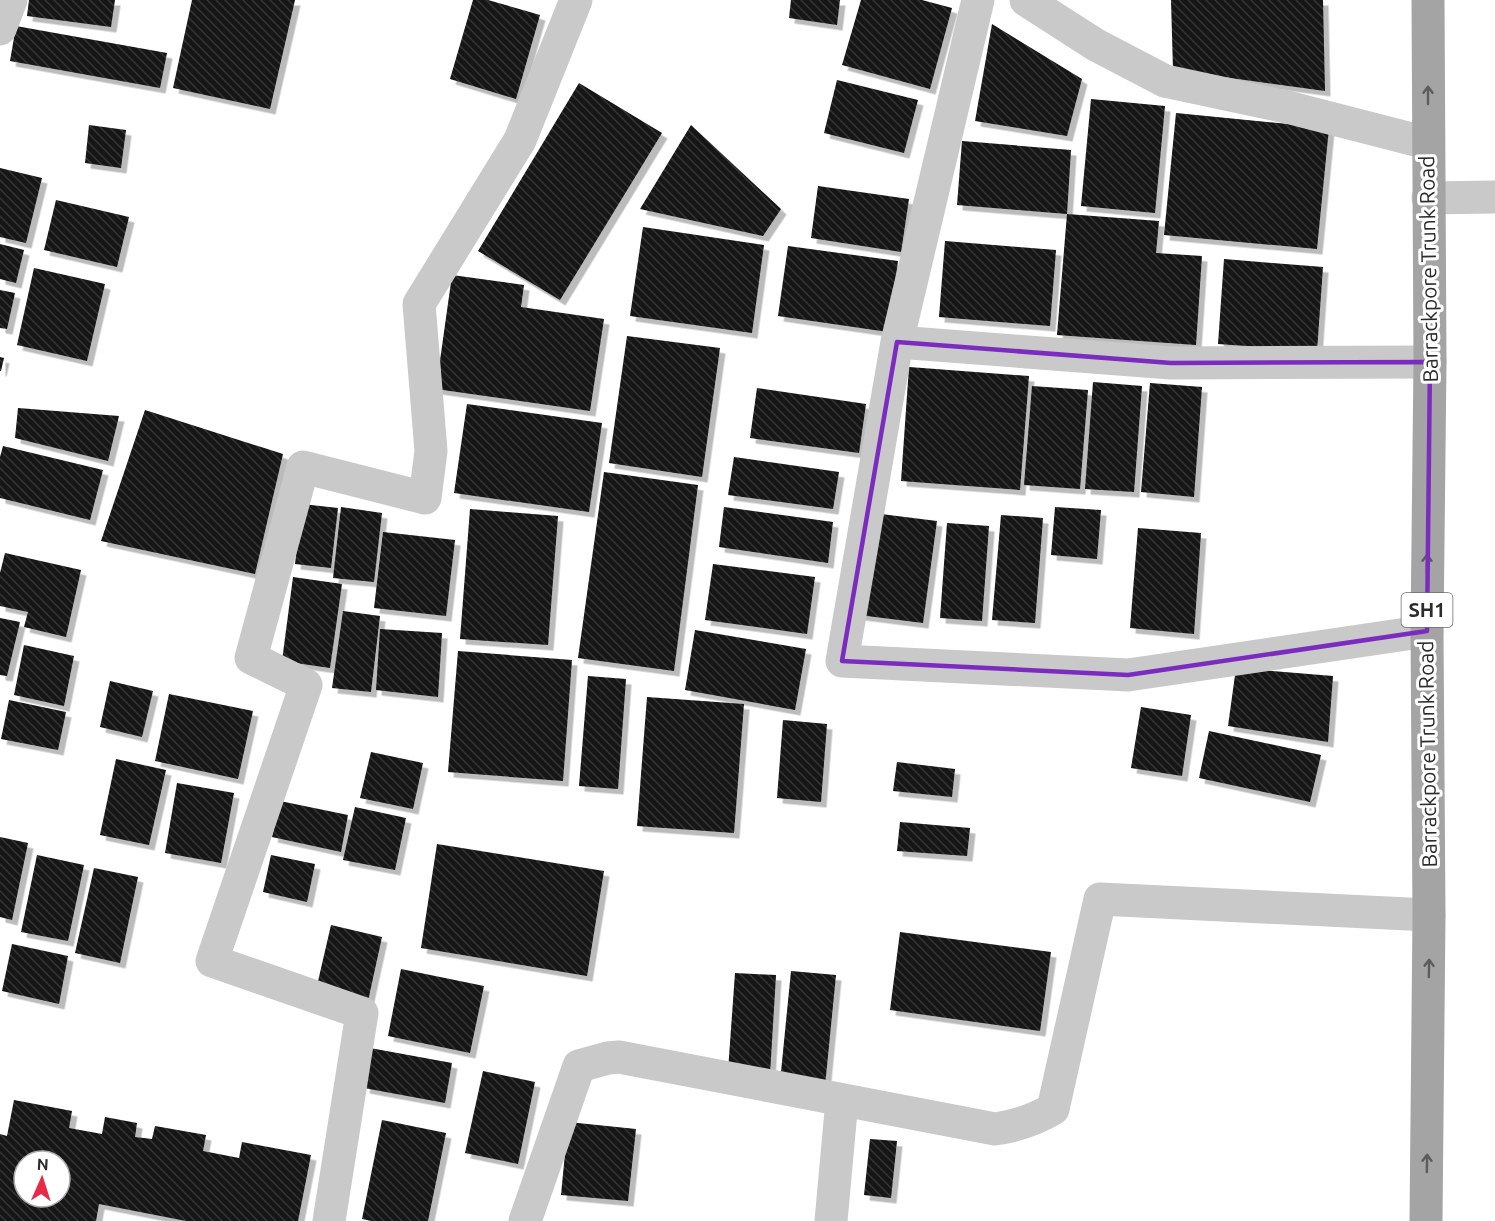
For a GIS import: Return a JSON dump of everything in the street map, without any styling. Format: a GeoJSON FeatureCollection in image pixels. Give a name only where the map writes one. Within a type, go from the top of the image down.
{"type":"FeatureCollection","features":[{"type":"Feature","properties":{"kind":"main road","name":"Barrackpore Trunk Road"},"geometry":{"type":"LineString","coordinates":[[1426,1221],[1430,363],[1428,0]]}},
{"type":"Feature","properties":{"kind":"street"},"geometry":{"type":"LineString","coordinates":[[0,29],[11,0]]}},
{"type":"Feature","properties":{"kind":"street"},"geometry":{"type":"LineString","coordinates":[[330,1221],[362,1013],[212,961],[306,685],[251,658],[303,466],[425,498],[431,451],[419,304],[520,140],[576,0]]}},
{"type":"Feature","properties":{"kind":"street"},"geometry":{"type":"LineString","coordinates":[[978,0],[897,342],[842,661],[1128,675],[1427,632]]}},
{"type":"Feature","properties":{"kind":"street"},"geometry":{"type":"LineString","coordinates":[[1026,0],[1096,45],[1165,81],[1287,107],[1427,143]]}},
{"type":"Feature","properties":{"kind":"street"},"geometry":{"type":"LineString","coordinates":[[1428,198],[1495,197]]}},
{"type":"Feature","properties":{"kind":"street"},"geometry":{"type":"LineString","coordinates":[[897,342],[1171,363],[1430,363]]}},
{"type":"Feature","properties":{"kind":"street"},"geometry":{"type":"LineString","coordinates":[[525,1221],[579,1066],[619,1057],[995,1129],[1019,1125],[1053,1109],[1100,899],[1429,915]]}},
{"type":"Feature","properties":{"kind":"street"},"geometry":{"type":"LineString","coordinates":[[831,1221],[842,1100]]}},
{"type":"Feature","properties":{"kind":"highlighted area"},"geometry":{"type":"Polygon","coordinates":[[[897,342],[1171,363],[1430,362],[1427,631],[1128,675],[842,661],[897,342]]]}},
{"type":"Feature","properties":{"kind":"building"},"geometry":{"type":"Polygon","coordinates":[[[29,0],[115,0],[111,27],[27,16],[29,0]]]}},
{"type":"Feature","properties":{"kind":"building"},"geometry":{"type":"Polygon","coordinates":[[[192,0],[295,0],[270,109],[173,88],[192,0]]]}},
{"type":"Feature","properties":{"kind":"building"},"geometry":{"type":"Polygon","coordinates":[[[473,0],[488,0],[540,15],[516,99],[450,79],[473,0]]]}},
{"type":"Feature","properties":{"kind":"building"},"geometry":{"type":"Polygon","coordinates":[[[791,0],[840,0],[837,25],[789,18],[791,0]]]}},
{"type":"Feature","properties":{"kind":"building"},"geometry":{"type":"Polygon","coordinates":[[[861,0],[922,0],[952,8],[930,89],[842,65],[861,0]]]}},
{"type":"Feature","properties":{"kind":"building"},"geometry":{"type":"Polygon","coordinates":[[[1171,0],[1323,0],[1325,91],[1173,70],[1171,0]]]}},
{"type":"Feature","properties":{"kind":"building"},"geometry":{"type":"Polygon","coordinates":[[[992,24],[1082,79],[1067,136],[975,121],[992,24]]]}},
{"type":"Feature","properties":{"kind":"building"},"geometry":{"type":"Polygon","coordinates":[[[16,26],[167,53],[160,88],[10,61],[16,26]]]}},
{"type":"Feature","properties":{"kind":"building"},"geometry":{"type":"Polygon","coordinates":[[[837,80],[918,100],[904,153],[824,133],[837,80]]]}},
{"type":"Feature","properties":{"kind":"building"},"geometry":{"type":"Polygon","coordinates":[[[579,83],[662,133],[560,300],[478,251],[579,83]]]}},
{"type":"Feature","properties":{"kind":"building"},"geometry":{"type":"Polygon","coordinates":[[[1091,99],[1165,106],[1155,213],[1081,206],[1091,99]]]}},
{"type":"Feature","properties":{"kind":"building"},"geometry":{"type":"Polygon","coordinates":[[[1176,113],[1329,128],[1317,249],[1164,235],[1176,113]]]}},
{"type":"Feature","properties":{"kind":"building"},"geometry":{"type":"Polygon","coordinates":[[[89,125],[126,130],[121,168],[85,163],[89,125]]]}},
{"type":"Feature","properties":{"kind":"building"},"geometry":{"type":"Polygon","coordinates":[[[691,125],[781,209],[763,236],[640,209],[691,125]]]}},
{"type":"Feature","properties":{"kind":"building"},"geometry":{"type":"Polygon","coordinates":[[[962,141],[1071,150],[1067,214],[957,205],[962,141]]]}},
{"type":"Feature","properties":{"kind":"building"},"geometry":{"type":"Polygon","coordinates":[[[0,168],[42,178],[26,243],[0,237],[0,168]]]}},
{"type":"Feature","properties":{"kind":"building"},"geometry":{"type":"Polygon","coordinates":[[[818,186],[909,199],[901,252],[811,238],[818,186]]]}},
{"type":"Feature","properties":{"kind":"building"},"geometry":{"type":"Polygon","coordinates":[[[56,200],[129,217],[117,267],[44,250],[56,200]]]}},
{"type":"Feature","properties":{"kind":"building"},"geometry":{"type":"Polygon","coordinates":[[[1067,214],[1159,221],[1156,253],[1202,256],[1196,345],[1057,335],[1067,214]]]}},
{"type":"Feature","properties":{"kind":"building"},"geometry":{"type":"Polygon","coordinates":[[[643,227],[764,245],[752,333],[630,316],[643,227]]]}},
{"type":"Feature","properties":{"kind":"building"},"geometry":{"type":"Polygon","coordinates":[[[945,241],[1056,250],[1050,326],[939,317],[945,241]]]}},
{"type":"Feature","properties":{"kind":"building"},"geometry":{"type":"Polygon","coordinates":[[[0,244],[24,250],[16,283],[0,279],[0,244]]]}},
{"type":"Feature","properties":{"kind":"building"},"geometry":{"type":"Polygon","coordinates":[[[788,246],[898,261],[888,332],[778,316],[788,246]]]}},
{"type":"Feature","properties":{"kind":"building"},"geometry":{"type":"Polygon","coordinates":[[[1224,259],[1323,267],[1317,351],[1218,344],[1224,259]]]}},
{"type":"Feature","properties":{"kind":"building"},"geometry":{"type":"Polygon","coordinates":[[[34,268],[105,284],[87,361],[17,345],[34,268]]]}},
{"type":"Feature","properties":{"kind":"building"},"geometry":{"type":"Polygon","coordinates":[[[452,275],[524,285],[521,307],[604,319],[590,411],[436,389],[452,275]]]}},
{"type":"Feature","properties":{"kind":"building"},"geometry":{"type":"Polygon","coordinates":[[[0,290],[15,293],[7,329],[0,328],[0,290]]]}},
{"type":"Feature","properties":{"kind":"building"},"geometry":{"type":"Polygon","coordinates":[[[627,336],[720,348],[702,477],[609,463],[627,336]]]}},
{"type":"Feature","properties":{"kind":"building"},"geometry":{"type":"Polygon","coordinates":[[[0,357],[4,358],[1,371],[0,371],[0,357]]]}},
{"type":"Feature","properties":{"kind":"building"},"geometry":{"type":"Polygon","coordinates":[[[909,367],[1029,376],[1020,490],[901,481],[909,367]]]}},
{"type":"Feature","properties":{"kind":"building"},"geometry":{"type":"Polygon","coordinates":[[[1093,382],[1142,386],[1134,492],[1085,489],[1093,382]]]}},
{"type":"Feature","properties":{"kind":"building"},"geometry":{"type":"Polygon","coordinates":[[[1150,383],[1202,387],[1194,497],[1141,492],[1150,383]]]}},
{"type":"Feature","properties":{"kind":"building"},"geometry":{"type":"Polygon","coordinates":[[[1032,386],[1088,390],[1080,489],[1024,485],[1032,386]]]}},
{"type":"Feature","properties":{"kind":"building"},"geometry":{"type":"Polygon","coordinates":[[[757,388],[866,404],[859,453],[750,438],[757,388]]]}},
{"type":"Feature","properties":{"kind":"building"},"geometry":{"type":"Polygon","coordinates":[[[467,404],[602,423],[589,512],[454,493],[467,404]]]}},
{"type":"Feature","properties":{"kind":"building"},"geometry":{"type":"Polygon","coordinates":[[[18,408],[119,416],[108,461],[15,438],[18,408]]]}},
{"type":"Feature","properties":{"kind":"building"},"geometry":{"type":"Polygon","coordinates":[[[145,410],[283,454],[255,574],[101,541],[145,410]]]}},
{"type":"Feature","properties":{"kind":"building"},"geometry":{"type":"Polygon","coordinates":[[[3,446],[103,470],[90,520],[0,498],[0,457],[3,446]]]}},
{"type":"Feature","properties":{"kind":"building"},"geometry":{"type":"Polygon","coordinates":[[[734,457],[839,472],[833,509],[728,495],[734,457]]]}},
{"type":"Feature","properties":{"kind":"building"},"geometry":{"type":"Polygon","coordinates":[[[604,472],[698,485],[674,671],[578,658],[604,472]]]}},
{"type":"Feature","properties":{"kind":"building"},"geometry":{"type":"Polygon","coordinates":[[[302,504],[338,508],[331,568],[295,564],[302,504]]]}},
{"type":"Feature","properties":{"kind":"building"},"geometry":{"type":"Polygon","coordinates":[[[341,507],[382,513],[374,582],[333,578],[341,507]]]}},
{"type":"Feature","properties":{"kind":"building"},"geometry":{"type":"Polygon","coordinates":[[[724,507],[833,522],[828,563],[719,547],[724,507]]]}},
{"type":"Feature","properties":{"kind":"building"},"geometry":{"type":"Polygon","coordinates":[[[1055,507],[1101,510],[1097,559],[1051,555],[1055,507]]]}},
{"type":"Feature","properties":{"kind":"building"},"geometry":{"type":"Polygon","coordinates":[[[470,509],[558,516],[548,645],[460,639],[470,509]]]}},
{"type":"Feature","properties":{"kind":"building"},"geometry":{"type":"Polygon","coordinates":[[[873,513],[937,521],[923,623],[859,615],[873,513]]]}},
{"type":"Feature","properties":{"kind":"building"},"geometry":{"type":"Polygon","coordinates":[[[1001,515],[1043,518],[1035,623],[992,620],[1001,515]]]}},
{"type":"Feature","properties":{"kind":"building"},"geometry":{"type":"Polygon","coordinates":[[[947,523],[989,526],[982,621],[940,618],[947,523]]]}},
{"type":"Feature","properties":{"kind":"building"},"geometry":{"type":"Polygon","coordinates":[[[1138,528],[1201,533],[1194,634],[1130,628],[1138,528]]]}},
{"type":"Feature","properties":{"kind":"building"},"geometry":{"type":"Polygon","coordinates":[[[383,532],[455,540],[446,616],[374,608],[383,532]]]}},
{"type":"Feature","properties":{"kind":"building"},"geometry":{"type":"Polygon","coordinates":[[[5,553],[81,570],[66,637],[24,627],[28,612],[0,606],[0,573],[5,553]]]}},
{"type":"Feature","properties":{"kind":"building"},"geometry":{"type":"Polygon","coordinates":[[[713,564],[815,577],[807,634],[705,620],[713,564]]]}},
{"type":"Feature","properties":{"kind":"building"},"geometry":{"type":"Polygon","coordinates":[[[293,577],[342,584],[330,668],[282,661],[293,577]]]}},
{"type":"Feature","properties":{"kind":"building"},"geometry":{"type":"Polygon","coordinates":[[[343,611],[380,616],[371,692],[332,688],[343,611]]]}},
{"type":"Feature","properties":{"kind":"building"},"geometry":{"type":"Polygon","coordinates":[[[0,618],[20,622],[7,676],[0,675],[0,618]]]}},
{"type":"Feature","properties":{"kind":"building"},"geometry":{"type":"Polygon","coordinates":[[[380,629],[442,633],[438,697],[376,690],[380,629]]]}},
{"type":"Feature","properties":{"kind":"building"},"geometry":{"type":"Polygon","coordinates":[[[695,630],[806,649],[795,710],[685,690],[695,630]]]}},
{"type":"Feature","properties":{"kind":"building"},"geometry":{"type":"Polygon","coordinates":[[[24,645],[74,656],[64,706],[14,695],[24,645]]]}},
{"type":"Feature","properties":{"kind":"building"},"geometry":{"type":"Polygon","coordinates":[[[458,651],[572,660],[563,781],[448,772],[458,651]]]}},
{"type":"Feature","properties":{"kind":"building"},"geometry":{"type":"Polygon","coordinates":[[[1236,668],[1333,676],[1328,742],[1228,726],[1236,668]]]}},
{"type":"Feature","properties":{"kind":"building"},"geometry":{"type":"Polygon","coordinates":[[[588,676],[626,679],[618,789],[579,786],[588,676]]]}},
{"type":"Feature","properties":{"kind":"building"},"geometry":{"type":"Polygon","coordinates":[[[110,681],[153,691],[142,737],[100,727],[110,681]]]}},
{"type":"Feature","properties":{"kind":"building"},"geometry":{"type":"Polygon","coordinates":[[[169,694],[253,711],[238,779],[155,761],[169,694]]]}},
{"type":"Feature","properties":{"kind":"building"},"geometry":{"type":"Polygon","coordinates":[[[647,697],[744,704],[734,833],[637,826],[647,697]]]}},
{"type":"Feature","properties":{"kind":"building"},"geometry":{"type":"Polygon","coordinates":[[[9,700],[66,712],[58,750],[1,739],[9,700]]]}},
{"type":"Feature","properties":{"kind":"building"},"geometry":{"type":"Polygon","coordinates":[[[1141,707],[1191,715],[1182,776],[1131,768],[1141,707]]]}},
{"type":"Feature","properties":{"kind":"building"},"geometry":{"type":"Polygon","coordinates":[[[783,720],[827,724],[821,802],[777,798],[783,720]]]}},
{"type":"Feature","properties":{"kind":"building"},"geometry":{"type":"Polygon","coordinates":[[[1209,731],[1321,755],[1310,802],[1199,778],[1209,731]]]}},
{"type":"Feature","properties":{"kind":"building"},"geometry":{"type":"Polygon","coordinates":[[[371,752],[423,763],[413,809],[360,798],[371,752]]]}},
{"type":"Feature","properties":{"kind":"building"},"geometry":{"type":"Polygon","coordinates":[[[116,759],[166,770],[149,845],[100,835],[116,759]]]}},
{"type":"Feature","properties":{"kind":"building"},"geometry":{"type":"Polygon","coordinates":[[[897,762],[955,769],[952,797],[893,791],[897,762]]]}},
{"type":"Feature","properties":{"kind":"building"},"geometry":{"type":"Polygon","coordinates":[[[177,783],[234,793],[221,863],[165,853],[177,783]]]}},
{"type":"Feature","properties":{"kind":"building"},"geometry":{"type":"Polygon","coordinates":[[[280,801],[348,815],[341,852],[272,837],[280,801]]]}},
{"type":"Feature","properties":{"kind":"building"},"geometry":{"type":"Polygon","coordinates":[[[355,807],[406,818],[395,870],[343,860],[355,807]]]}},
{"type":"Feature","properties":{"kind":"building"},"geometry":{"type":"Polygon","coordinates":[[[900,822],[970,828],[967,856],[897,851],[900,822]]]}},
{"type":"Feature","properties":{"kind":"building"},"geometry":{"type":"Polygon","coordinates":[[[0,837],[28,843],[12,920],[0,917],[0,837]]]}},
{"type":"Feature","properties":{"kind":"building"},"geometry":{"type":"Polygon","coordinates":[[[437,844],[604,871],[587,976],[421,948],[437,844]]]}},
{"type":"Feature","properties":{"kind":"building"},"geometry":{"type":"Polygon","coordinates":[[[37,855],[84,865],[68,941],[21,932],[37,855]]]}},
{"type":"Feature","properties":{"kind":"building"},"geometry":{"type":"Polygon","coordinates":[[[271,855],[315,864],[307,902],[263,892],[271,855]]]}},
{"type":"Feature","properties":{"kind":"building"},"geometry":{"type":"Polygon","coordinates":[[[94,868],[138,877],[120,963],[75,953],[94,868]]]}},
{"type":"Feature","properties":{"kind":"building"},"geometry":{"type":"Polygon","coordinates":[[[331,925],[382,937],[368,1001],[316,990],[331,925]]]}},
{"type":"Feature","properties":{"kind":"building"},"geometry":{"type":"Polygon","coordinates":[[[900,932],[1051,952],[1040,1031],[890,1010],[900,932]]]}},
{"type":"Feature","properties":{"kind":"building"},"geometry":{"type":"Polygon","coordinates":[[[12,944],[68,956],[59,1004],[2,991],[12,944]]]}},
{"type":"Feature","properties":{"kind":"building"},"geometry":{"type":"Polygon","coordinates":[[[401,969],[484,986],[470,1053],[388,1036],[401,969]]]}},
{"type":"Feature","properties":{"kind":"building"},"geometry":{"type":"Polygon","coordinates":[[[791,971],[836,975],[825,1086],[780,1082],[791,971]]]}},
{"type":"Feature","properties":{"kind":"building"},"geometry":{"type":"Polygon","coordinates":[[[735,973],[776,975],[770,1074],[728,1071],[735,973]]]}},
{"type":"Feature","properties":{"kind":"building"},"geometry":{"type":"Polygon","coordinates":[[[370,1048],[452,1063],[445,1103],[364,1088],[370,1048]]]}},
{"type":"Feature","properties":{"kind":"building"},"geometry":{"type":"Polygon","coordinates":[[[483,1071],[535,1082],[518,1164],[465,1153],[483,1071]]]}},
{"type":"Feature","properties":{"kind":"building"},"geometry":{"type":"Polygon","coordinates":[[[14,1100],[72,1111],[69,1128],[102,1134],[105,1117],[137,1123],[135,1137],[152,1139],[155,1126],[206,1135],[203,1151],[239,1158],[242,1142],[311,1155],[298,1221],[186,1221],[99,1204],[96,1221],[0,1221],[0,1134],[7,1136],[14,1100]]]}},
{"type":"Feature","properties":{"kind":"building"},"geometry":{"type":"Polygon","coordinates":[[[382,1120],[446,1133],[428,1221],[362,1219],[382,1120]]]}},
{"type":"Feature","properties":{"kind":"building"},"geometry":{"type":"Polygon","coordinates":[[[568,1122],[636,1129],[628,1201],[561,1195],[568,1122]]]}},
{"type":"Feature","properties":{"kind":"building"},"geometry":{"type":"Polygon","coordinates":[[[870,1139],[897,1141],[891,1198],[864,1195],[870,1139]]]}}]}
